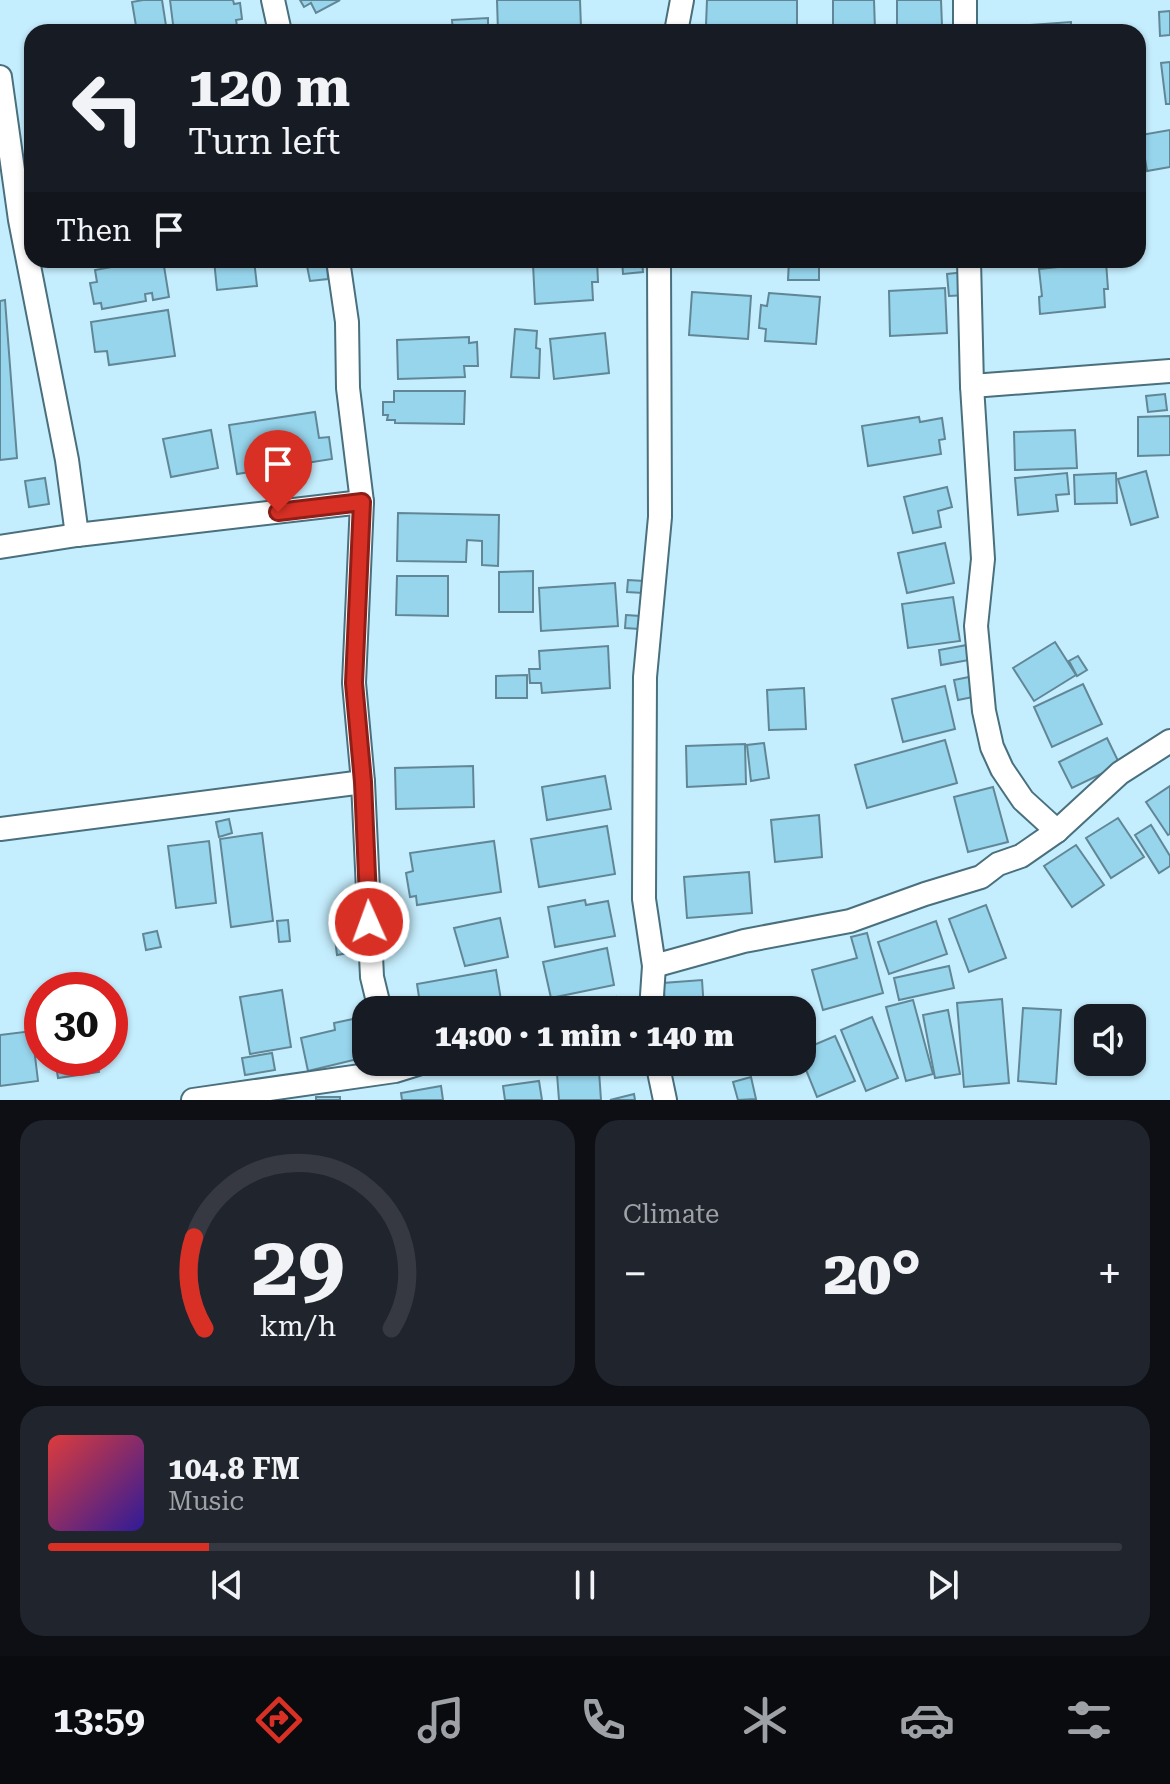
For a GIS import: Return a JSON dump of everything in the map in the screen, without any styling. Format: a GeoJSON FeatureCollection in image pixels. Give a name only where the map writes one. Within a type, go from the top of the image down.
{"type":"FeatureCollection","features":[{"type":"Feature","properties":{"kind":"street"},"geometry":{"type":"LineString","coordinates":[[273,0],[278,24]]}},
{"type":"Feature","properties":{"kind":"street"},"geometry":{"type":"LineString","coordinates":[[678,24],[682,0]]}},
{"type":"Feature","properties":{"kind":"street"},"geometry":{"type":"LineString","coordinates":[[965,0],[965,24]]}},
{"type":"Feature","properties":{"kind":"street"},"geometry":{"type":"LineString","coordinates":[[0,77],[24,240]]}},
{"type":"Feature","properties":{"kind":"street"},"geometry":{"type":"LineString","coordinates":[[29,268],[67,460],[77,535]]}},
{"type":"Feature","properties":{"kind":"street"},"geometry":{"type":"LineString","coordinates":[[339,268],[347,322],[348,388],[362,502],[354,683],[363,782],[372,977],[377,996]]}},
{"type":"Feature","properties":{"kind":"street"},"geometry":{"type":"LineString","coordinates":[[652,996],[654,966],[644,899],[645,677],[660,517],[659,268]]}},
{"type":"Feature","properties":{"kind":"street"},"geometry":{"type":"LineString","coordinates":[[969,268],[972,386],[983,559],[976,626],[984,711],[992,747],[1002,769],[1023,800],[1057,831]]}},
{"type":"Feature","properties":{"kind":"street"},"geometry":{"type":"LineString","coordinates":[[972,386],[1170,371]]}},
{"type":"Feature","properties":{"kind":"street"},"geometry":{"type":"LineString","coordinates":[[0,547],[77,535],[362,502]]}},
{"type":"Feature","properties":{"kind":"street"},"geometry":{"type":"LineString","coordinates":[[654,966],[744,941],[850,921],[981,877],[998,864],[1021,856],[1057,831],[1120,773],[1170,741]]}},
{"type":"Feature","properties":{"kind":"street"},"geometry":{"type":"LineString","coordinates":[[0,829],[363,782]]}},
{"type":"Feature","properties":{"kind":"street"},"geometry":{"type":"LineString","coordinates":[[193,1100],[352,1073]]}},
{"type":"Feature","properties":{"kind":"street"},"geometry":{"type":"LineString","coordinates":[[660,1076],[665,1100]]}},
{"type":"Feature","properties":{"kind":"building"},"geometry":{"type":"Polygon","coordinates":[[[162,0],[166,24],[136,24],[132,2],[162,0]]]}},
{"type":"Feature","properties":{"kind":"building"},"geometry":{"type":"Polygon","coordinates":[[[170,0],[233,0],[234,4],[240,3],[242,19],[236,20],[237,24],[173,24],[170,0]]]}},
{"type":"Feature","properties":{"kind":"building"},"geometry":{"type":"Polygon","coordinates":[[[300,0],[340,0],[316,13],[311,3],[304,7],[300,0]]]}},
{"type":"Feature","properties":{"kind":"building"},"geometry":{"type":"Polygon","coordinates":[[[497,0],[580,0],[581,24],[498,24],[497,0]]]}},
{"type":"Feature","properties":{"kind":"building"},"geometry":{"type":"Polygon","coordinates":[[[707,0],[797,0],[797,24],[706,24],[707,0]]]}},
{"type":"Feature","properties":{"kind":"building"},"geometry":{"type":"Polygon","coordinates":[[[833,0],[874,0],[875,24],[833,24],[833,0]]]}},
{"type":"Feature","properties":{"kind":"building"},"geometry":{"type":"Polygon","coordinates":[[[897,0],[941,0],[942,24],[897,24],[897,0]]]}},
{"type":"Feature","properties":{"kind":"building"},"geometry":{"type":"Polygon","coordinates":[[[1170,11],[1170,35],[1160,36],[1159,12],[1170,11]]]}},
{"type":"Feature","properties":{"kind":"building"},"geometry":{"type":"Polygon","coordinates":[[[488,18],[488,24],[452,24],[452,20],[488,18]]]}},
{"type":"Feature","properties":{"kind":"building"},"geometry":{"type":"Polygon","coordinates":[[[1170,62],[1170,104],[1166,104],[1161,63],[1170,62]]]}},
{"type":"Feature","properties":{"kind":"building"},"geometry":{"type":"Polygon","coordinates":[[[1170,130],[1170,167],[1147,171],[1146,134],[1170,130]]]}},
{"type":"Feature","properties":{"kind":"building"},"geometry":{"type":"Polygon","coordinates":[[[164,268],[169,297],[153,300],[152,293],[145,294],[146,301],[102,309],[101,303],[94,304],[90,283],[97,282],[95,270],[164,268]]]}},
{"type":"Feature","properties":{"kind":"building"},"geometry":{"type":"Polygon","coordinates":[[[215,268],[255,268],[257,286],[217,290],[215,268]]]}},
{"type":"Feature","properties":{"kind":"building"},"geometry":{"type":"Polygon","coordinates":[[[307,268],[327,268],[328,279],[310,281],[307,268]]]}},
{"type":"Feature","properties":{"kind":"building"},"geometry":{"type":"Polygon","coordinates":[[[533,268],[597,268],[598,282],[592,282],[593,300],[535,304],[533,268]]]}},
{"type":"Feature","properties":{"kind":"building"},"geometry":{"type":"Polygon","coordinates":[[[623,268],[643,268],[643,272],[623,274],[623,268]]]}},
{"type":"Feature","properties":{"kind":"building"},"geometry":{"type":"Polygon","coordinates":[[[789,268],[819,268],[819,280],[788,280],[789,268]]]}},
{"type":"Feature","properties":{"kind":"building"},"geometry":{"type":"Polygon","coordinates":[[[1106,268],[1105,307],[1040,314],[1039,269],[1106,268]]]}},
{"type":"Feature","properties":{"kind":"building"},"geometry":{"type":"Polygon","coordinates":[[[965,272],[967,295],[949,296],[947,274],[965,272]]]}},
{"type":"Feature","properties":{"kind":"building"},"geometry":{"type":"Polygon","coordinates":[[[945,288],[947,333],[890,336],[889,291],[945,288]]]}},
{"type":"Feature","properties":{"kind":"building"},"geometry":{"type":"Polygon","coordinates":[[[692,292],[751,296],[748,339],[689,335],[692,292]]]}},
{"type":"Feature","properties":{"kind":"building"},"geometry":{"type":"Polygon","coordinates":[[[769,293],[820,297],[816,344],[765,341],[766,329],[759,328],[761,305],[767,306],[769,293]]]}},
{"type":"Feature","properties":{"kind":"building"},"geometry":{"type":"Polygon","coordinates":[[[5,300],[17,458],[0,460],[0,301],[5,300]]]}},
{"type":"Feature","properties":{"kind":"building"},"geometry":{"type":"Polygon","coordinates":[[[168,310],[175,356],[109,365],[107,351],[95,352],[91,322],[168,310]]]}},
{"type":"Feature","properties":{"kind":"building"},"geometry":{"type":"Polygon","coordinates":[[[515,329],[537,331],[539,378],[511,377],[515,329]]]}},
{"type":"Feature","properties":{"kind":"building"},"geometry":{"type":"Polygon","coordinates":[[[605,333],[609,373],[554,379],[550,339],[605,333]]]}},
{"type":"Feature","properties":{"kind":"building"},"geometry":{"type":"Polygon","coordinates":[[[469,337],[469,343],[477,342],[478,366],[464,366],[465,377],[398,379],[397,340],[469,337]]]}},
{"type":"Feature","properties":{"kind":"building"},"geometry":{"type":"Polygon","coordinates":[[[394,391],[465,391],[464,424],[395,423],[395,420],[387,420],[388,415],[383,415],[383,402],[394,402],[394,391]]]}},
{"type":"Feature","properties":{"kind":"building"},"geometry":{"type":"Polygon","coordinates":[[[1165,394],[1167,410],[1148,412],[1146,396],[1165,394]]]}},
{"type":"Feature","properties":{"kind":"building"},"geometry":{"type":"Polygon","coordinates":[[[315,412],[319,438],[329,437],[332,459],[237,474],[229,425],[315,412]]]}},
{"type":"Feature","properties":{"kind":"building"},"geometry":{"type":"Polygon","coordinates":[[[1170,416],[1170,455],[1138,456],[1138,417],[1170,416]]]}},
{"type":"Feature","properties":{"kind":"building"},"geometry":{"type":"Polygon","coordinates":[[[919,417],[920,422],[942,418],[945,439],[939,440],[941,454],[868,466],[862,426],[919,417]]]}},
{"type":"Feature","properties":{"kind":"building"},"geometry":{"type":"Polygon","coordinates":[[[211,430],[218,468],[171,477],[163,439],[211,430]]]}},
{"type":"Feature","properties":{"kind":"building"},"geometry":{"type":"Polygon","coordinates":[[[1075,430],[1077,468],[1015,470],[1014,432],[1075,430]]]}},
{"type":"Feature","properties":{"kind":"building"},"geometry":{"type":"Polygon","coordinates":[[[1146,471],[1158,517],[1131,525],[1118,479],[1146,471]]]}},
{"type":"Feature","properties":{"kind":"building"},"geometry":{"type":"Polygon","coordinates":[[[1067,473],[1069,494],[1056,495],[1058,511],[1018,515],[1015,478],[1067,473]]]}},
{"type":"Feature","properties":{"kind":"building"},"geometry":{"type":"Polygon","coordinates":[[[1116,473],[1117,503],[1075,504],[1074,475],[1116,473]]]}},
{"type":"Feature","properties":{"kind":"building"},"geometry":{"type":"Polygon","coordinates":[[[45,478],[49,504],[29,507],[25,481],[45,478]]]}},
{"type":"Feature","properties":{"kind":"building"},"geometry":{"type":"Polygon","coordinates":[[[947,487],[952,507],[938,511],[941,527],[913,533],[904,497],[947,487]]]}},
{"type":"Feature","properties":{"kind":"building"},"geometry":{"type":"Polygon","coordinates":[[[398,513],[499,515],[498,566],[482,565],[482,541],[467,540],[466,562],[397,561],[398,513]]]}},
{"type":"Feature","properties":{"kind":"building"},"geometry":{"type":"Polygon","coordinates":[[[945,543],[954,583],[907,593],[898,553],[945,543]]]}},
{"type":"Feature","properties":{"kind":"building"},"geometry":{"type":"Polygon","coordinates":[[[533,571],[533,612],[499,612],[499,572],[533,571]]]}},
{"type":"Feature","properties":{"kind":"building"},"geometry":{"type":"Polygon","coordinates":[[[397,576],[448,576],[448,616],[396,615],[397,576]]]}},
{"type":"Feature","properties":{"kind":"building"},"geometry":{"type":"Polygon","coordinates":[[[628,580],[644,581],[643,593],[627,592],[628,580]]]}},
{"type":"Feature","properties":{"kind":"building"},"geometry":{"type":"Polygon","coordinates":[[[615,583],[618,626],[541,631],[539,588],[615,583]]]}},
{"type":"Feature","properties":{"kind":"building"},"geometry":{"type":"Polygon","coordinates":[[[953,597],[960,641],[908,648],[902,604],[953,597]]]}},
{"type":"Feature","properties":{"kind":"building"},"geometry":{"type":"Polygon","coordinates":[[[626,615],[640,616],[639,629],[625,628],[626,615]]]}},
{"type":"Feature","properties":{"kind":"building"},"geometry":{"type":"Polygon","coordinates":[[[1055,642],[1076,675],[1034,701],[1013,668],[1055,642]]]}},
{"type":"Feature","properties":{"kind":"building"},"geometry":{"type":"Polygon","coordinates":[[[967,645],[969,660],[941,665],[939,650],[967,645]]]}},
{"type":"Feature","properties":{"kind":"building"},"geometry":{"type":"Polygon","coordinates":[[[608,646],[610,688],[542,693],[541,683],[530,683],[529,669],[540,669],[539,651],[608,646]]]}},
{"type":"Feature","properties":{"kind":"building"},"geometry":{"type":"Polygon","coordinates":[[[1078,656],[1087,670],[1077,676],[1069,661],[1078,656]]]}},
{"type":"Feature","properties":{"kind":"building"},"geometry":{"type":"Polygon","coordinates":[[[527,675],[527,698],[496,698],[496,676],[527,675]]]}},
{"type":"Feature","properties":{"kind":"building"},"geometry":{"type":"Polygon","coordinates":[[[974,676],[978,696],[958,700],[954,680],[974,676]]]}},
{"type":"Feature","properties":{"kind":"building"},"geometry":{"type":"Polygon","coordinates":[[[1083,684],[1102,724],[1052,747],[1034,707],[1083,684]]]}},
{"type":"Feature","properties":{"kind":"building"},"geometry":{"type":"Polygon","coordinates":[[[945,686],[955,729],[903,742],[892,699],[945,686]]]}},
{"type":"Feature","properties":{"kind":"building"},"geometry":{"type":"Polygon","coordinates":[[[804,688],[806,729],[769,730],[767,690],[804,688]]]}},
{"type":"Feature","properties":{"kind":"building"},"geometry":{"type":"Polygon","coordinates":[[[1107,738],[1120,765],[1072,788],[1059,762],[1107,738]]]}},
{"type":"Feature","properties":{"kind":"building"},"geometry":{"type":"Polygon","coordinates":[[[945,740],[957,783],[867,808],[855,765],[945,740]]]}},
{"type":"Feature","properties":{"kind":"building"},"geometry":{"type":"Polygon","coordinates":[[[764,743],[769,778],[751,781],[747,745],[764,743]]]}},
{"type":"Feature","properties":{"kind":"building"},"geometry":{"type":"Polygon","coordinates":[[[745,744],[746,784],[687,787],[686,746],[745,744]]]}},
{"type":"Feature","properties":{"kind":"building"},"geometry":{"type":"Polygon","coordinates":[[[473,766],[474,807],[396,809],[395,768],[473,766]]]}},
{"type":"Feature","properties":{"kind":"building"},"geometry":{"type":"Polygon","coordinates":[[[605,776],[611,809],[547,820],[542,787],[605,776]]]}},
{"type":"Feature","properties":{"kind":"building"},"geometry":{"type":"Polygon","coordinates":[[[1170,786],[1170,834],[1168,835],[1146,802],[1170,786]]]}},
{"type":"Feature","properties":{"kind":"building"},"geometry":{"type":"Polygon","coordinates":[[[993,787],[1008,842],[968,852],[954,797],[993,787]]]}},
{"type":"Feature","properties":{"kind":"building"},"geometry":{"type":"Polygon","coordinates":[[[819,815],[822,857],[775,862],[771,820],[819,815]]]}},
{"type":"Feature","properties":{"kind":"building"},"geometry":{"type":"Polygon","coordinates":[[[1118,818],[1144,857],[1111,878],[1086,838],[1118,818]]]}},
{"type":"Feature","properties":{"kind":"building"},"geometry":{"type":"Polygon","coordinates":[[[229,819],[232,833],[219,837],[216,822],[229,819]]]}},
{"type":"Feature","properties":{"kind":"building"},"geometry":{"type":"Polygon","coordinates":[[[1151,825],[1170,856],[1170,866],[1159,873],[1135,835],[1151,825]]]}},
{"type":"Feature","properties":{"kind":"building"},"geometry":{"type":"Polygon","coordinates":[[[607,826],[615,874],[539,887],[531,839],[607,826]]]}},
{"type":"Feature","properties":{"kind":"building"},"geometry":{"type":"Polygon","coordinates":[[[262,833],[273,921],[231,927],[220,839],[262,833]]]}},
{"type":"Feature","properties":{"kind":"building"},"geometry":{"type":"Polygon","coordinates":[[[209,841],[216,903],[176,908],[168,846],[209,841]]]}},
{"type":"Feature","properties":{"kind":"building"},"geometry":{"type":"Polygon","coordinates":[[[494,841],[501,892],[417,905],[416,896],[410,897],[406,873],[413,871],[410,853],[494,841]]]}},
{"type":"Feature","properties":{"kind":"building"},"geometry":{"type":"Polygon","coordinates":[[[1076,845],[1104,885],[1072,907],[1044,866],[1076,845]]]}},
{"type":"Feature","properties":{"kind":"building"},"geometry":{"type":"Polygon","coordinates":[[[749,872],[752,913],[687,918],[684,877],[749,872]]]}},
{"type":"Feature","properties":{"kind":"building"},"geometry":{"type":"Polygon","coordinates":[[[585,900],[586,905],[608,901],[615,936],[555,947],[548,907],[585,900]]]}},
{"type":"Feature","properties":{"kind":"building"},"geometry":{"type":"Polygon","coordinates":[[[986,905],[1006,958],[969,972],[949,919],[986,905]]]}},
{"type":"Feature","properties":{"kind":"building"},"geometry":{"type":"Polygon","coordinates":[[[500,918],[508,957],[465,966],[454,928],[500,918]]]}},
{"type":"Feature","properties":{"kind":"building"},"geometry":{"type":"Polygon","coordinates":[[[288,920],[290,941],[279,942],[277,921],[288,920]]]}},
{"type":"Feature","properties":{"kind":"building"},"geometry":{"type":"Polygon","coordinates":[[[936,921],[947,954],[889,974],[878,942],[936,921]]]}},
{"type":"Feature","properties":{"kind":"building"},"geometry":{"type":"Polygon","coordinates":[[[356,928],[360,951],[337,955],[334,931],[356,928]]]}},
{"type":"Feature","properties":{"kind":"building"},"geometry":{"type":"Polygon","coordinates":[[[157,931],[161,947],[146,950],[143,934],[157,931]]]}},
{"type":"Feature","properties":{"kind":"building"},"geometry":{"type":"Polygon","coordinates":[[[867,933],[883,993],[823,1010],[812,970],[857,958],[851,937],[867,933]]]}},
{"type":"Feature","properties":{"kind":"building"},"geometry":{"type":"Polygon","coordinates":[[[607,948],[614,985],[551,996],[543,962],[607,948]]]}},
{"type":"Feature","properties":{"kind":"building"},"geometry":{"type":"Polygon","coordinates":[[[949,966],[954,988],[899,1000],[894,978],[949,966]]]}},
{"type":"Feature","properties":{"kind":"building"},"geometry":{"type":"Polygon","coordinates":[[[496,970],[500,996],[419,996],[417,984],[496,970]]]}},
{"type":"Feature","properties":{"kind":"building"},"geometry":{"type":"Polygon","coordinates":[[[702,980],[703,996],[664,996],[663,983],[702,980]]]}},
{"type":"Feature","properties":{"kind":"building"},"geometry":{"type":"Polygon","coordinates":[[[282,990],[291,1047],[250,1054],[240,997],[282,990]]]}},
{"type":"Feature","properties":{"kind":"building"},"geometry":{"type":"Polygon","coordinates":[[[1002,999],[1009,1083],[964,1087],[957,1003],[1002,999]]]}},
{"type":"Feature","properties":{"kind":"building"},"geometry":{"type":"Polygon","coordinates":[[[913,1000],[933,1074],[906,1081],[886,1007],[913,1000]]]}},
{"type":"Feature","properties":{"kind":"building"},"geometry":{"type":"Polygon","coordinates":[[[1023,1008],[1061,1010],[1056,1084],[1018,1081],[1023,1008]]]}},
{"type":"Feature","properties":{"kind":"building"},"geometry":{"type":"Polygon","coordinates":[[[948,1010],[960,1074],[935,1078],[923,1015],[948,1010]]]}},
{"type":"Feature","properties":{"kind":"building"},"geometry":{"type":"Polygon","coordinates":[[[872,1017],[898,1078],[866,1091],[841,1030],[872,1017]]]}},
{"type":"Feature","properties":{"kind":"building"},"geometry":{"type":"Polygon","coordinates":[[[352,1019],[352,1060],[308,1071],[301,1038],[335,1030],[334,1023],[352,1019]]]}},
{"type":"Feature","properties":{"kind":"building"},"geometry":{"type":"Polygon","coordinates":[[[24,1032],[24,1076],[37,1076],[38,1081],[0,1086],[0,1035],[24,1032]]]}},
{"type":"Feature","properties":{"kind":"building"},"geometry":{"type":"Polygon","coordinates":[[[835,1036],[855,1081],[817,1097],[808,1076],[816,1076],[816,1044],[835,1036]]]}},
{"type":"Feature","properties":{"kind":"building"},"geometry":{"type":"Polygon","coordinates":[[[272,1053],[275,1070],[245,1075],[242,1058],[272,1053]]]}},
{"type":"Feature","properties":{"kind":"building"},"geometry":{"type":"Polygon","coordinates":[[[557,1076],[599,1076],[601,1100],[559,1100],[557,1076]]]}},
{"type":"Feature","properties":{"kind":"building"},"geometry":{"type":"Polygon","coordinates":[[[751,1077],[756,1099],[738,1100],[733,1082],[751,1077]]]}},
{"type":"Feature","properties":{"kind":"building"},"geometry":{"type":"Polygon","coordinates":[[[539,1081],[542,1100],[505,1100],[503,1086],[539,1081]]]}},
{"type":"Feature","properties":{"kind":"building"},"geometry":{"type":"Polygon","coordinates":[[[441,1086],[443,1100],[402,1100],[401,1093],[441,1086]]]}},
{"type":"Feature","properties":{"kind":"building"},"geometry":{"type":"Polygon","coordinates":[[[634,1094],[635,1100],[610,1100],[634,1094]]]}},
{"type":"Feature","properties":{"kind":"building"},"geometry":{"type":"Polygon","coordinates":[[[316,1097],[340,1097],[340,1100],[316,1100],[316,1097]]]}},
{"type":"Feature","properties":{"kind":"route"},"geometry":{"type":"LineString","coordinates":[[278,512],[362,502],[354,683],[363,782],[369,922]]}}]}
